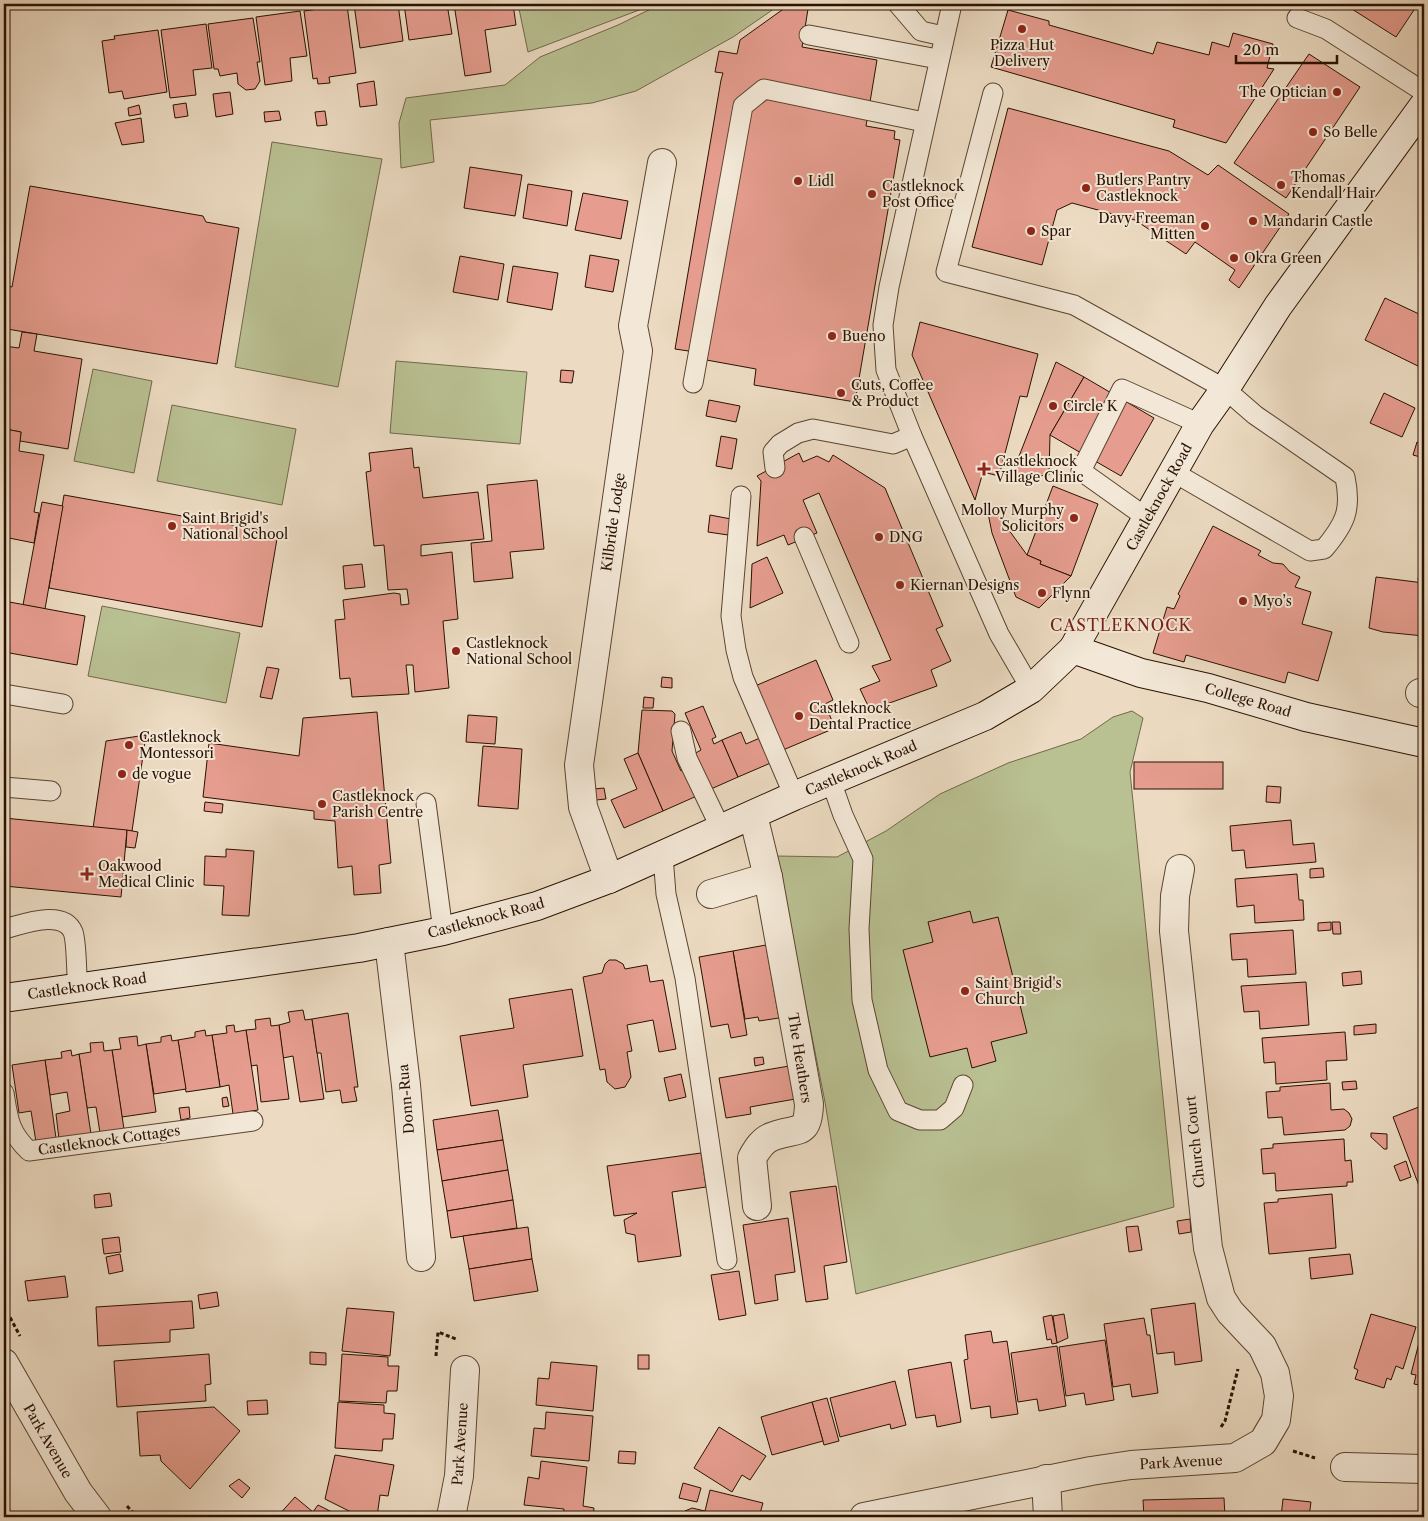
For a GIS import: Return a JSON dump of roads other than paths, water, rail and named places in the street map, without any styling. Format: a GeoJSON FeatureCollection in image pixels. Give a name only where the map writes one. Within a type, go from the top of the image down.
{"type":"FeatureCollection","features":[{"type":"Feature","properties":{"kind":"street","name":"Castleknock Road"},"geometry":{"type":"LineString","coordinates":[[4,998],[389,942],[443,932],[537,906],[663,856],[794,796],[976,720],[1031,689],[1073,649],[1200,424],[1225,389],[1278,306],[1424,105]]}},
{"type":"Feature","properties":{"kind":"street","name":"Kilbride Lodge"},"geometry":{"type":"LineString","coordinates":[[608,879],[583,807],[579,765],[638,351],[633,326],[662,163]]}},
{"type":"Feature","properties":{"kind":"street","name":"College Road"},"geometry":{"type":"LineString","coordinates":[[1073,649],[1141,673],[1208,688],[1306,717],[1424,743]]}},
{"type":"Feature","properties":{"kind":"street","name":"The Heathers"},"geometry":{"type":"LineString","coordinates":[[752,815],[768,877],[809,1111],[808,1118],[802,1129],[769,1138],[752,1158],[757,1206]]}},
{"type":"Feature","properties":{"kind":"street","name":"Church Court"},"geometry":{"type":"LineString","coordinates":[[1180,869],[1175,896],[1174,932],[1208,1248],[1220,1298],[1230,1312],[1262,1346],[1275,1373],[1279,1396]]}},
{"type":"Feature","properties":{"kind":"street"},"geometry":{"type":"LineString","coordinates":[[711,894],[768,877]]}},
{"type":"Feature","properties":{"kind":"street","name":"Donn-Rua"},"geometry":{"type":"LineString","coordinates":[[389,942],[406,1085],[420,1257]]}},
{"type":"Feature","properties":{"kind":"street","name":"Park Avenue"},"geometry":{"type":"LineString","coordinates":[[4,1363],[78,1492],[97,1517]]}},
{"type":"Feature","properties":{"kind":"street","name":"Park Avenue"},"geometry":{"type":"LineString","coordinates":[[451,1517],[459,1476],[465,1370]]}},
{"type":"Feature","properties":{"kind":"street","name":"Park Avenue"},"geometry":{"type":"LineString","coordinates":[[864,1517],[1046,1479],[1131,1465],[1214,1462],[1235,1458],[1263,1442],[1276,1420],[1279,1396]]}},
{"type":"Feature","properties":{"kind":"street"},"geometry":{"type":"LineString","coordinates":[[1345,1467],[1424,1469]]}},
{"type":"Feature","properties":{"kind":"street"},"geometry":{"type":"LineString","coordinates":[[1046,1479],[1048,1517]]}},
{"type":"Feature","properties":{"kind":"lane"},"geometry":{"type":"LineString","coordinates":[[898,4],[921,31],[943,36]]}},
{"type":"Feature","properties":{"kind":"lane"},"geometry":{"type":"LineString","coordinates":[[952,4],[943,36],[889,287],[883,325],[886,370],[912,436],[999,634],[1031,689]]}},
{"type":"Feature","properties":{"kind":"lane"},"geometry":{"type":"LineString","coordinates":[[1297,18],[1326,29],[1424,92]]}},
{"type":"Feature","properties":{"kind":"lane"},"geometry":{"type":"LineString","coordinates":[[809,35],[938,59]]}},
{"type":"Feature","properties":{"kind":"lane"},"geometry":{"type":"LineString","coordinates":[[693,384],[744,106],[764,89],[924,122]]}},
{"type":"Feature","properties":{"kind":"lane"},"geometry":{"type":"LineString","coordinates":[[993,93],[946,272],[1074,306],[1225,389],[1255,414],[1345,477],[1350,499],[1341,529],[1324,549],[1310,551],[1173,472]]}},
{"type":"Feature","properties":{"kind":"lane"},"geometry":{"type":"LineString","coordinates":[[1147,518],[1080,471],[1122,389],[1200,424]]}},
{"type":"Feature","properties":{"kind":"lane"},"geometry":{"type":"LineString","coordinates":[[774,468],[773,452],[780,444],[798,433],[813,429],[893,444],[912,436]]}},
{"type":"Feature","properties":{"kind":"lane"},"geometry":{"type":"LineString","coordinates":[[741,496],[731,616],[736,650],[744,677],[794,796]]}},
{"type":"Feature","properties":{"kind":"lane"},"geometry":{"type":"LineString","coordinates":[[804,537],[849,643]]}},
{"type":"Feature","properties":{"kind":"lane"},"geometry":{"type":"LineString","coordinates":[[4,694],[63,704]]}},
{"type":"Feature","properties":{"kind":"lane"},"geometry":{"type":"LineString","coordinates":[[681,731],[687,758],[721,829]]}},
{"type":"Feature","properties":{"kind":"lane"},"geometry":{"type":"LineString","coordinates":[[831,781],[843,815],[863,859],[859,929],[862,1000],[878,1070],[898,1111],[920,1120],[940,1120],[954,1108],[962,1085]]}},
{"type":"Feature","properties":{"kind":"lane"},"geometry":{"type":"LineString","coordinates":[[4,791],[51,791]]}},
{"type":"Feature","properties":{"kind":"lane"},"geometry":{"type":"LineString","coordinates":[[426,803],[443,932]]}},
{"type":"Feature","properties":{"kind":"lane"},"geometry":{"type":"LineString","coordinates":[[663,856],[666,894],[685,978],[726,1260]]}},
{"type":"Feature","properties":{"kind":"lane"},"geometry":{"type":"LineString","coordinates":[[4,929],[47,918],[66,924],[73,931],[78,986]]}},
{"type":"Feature","properties":{"kind":"lane","name":"Castleknock Cottages"},"geometry":{"type":"LineString","coordinates":[[4,1093],[10,1126],[18,1140],[29,1150],[254,1121]]}},
{"type":"Feature","properties":{"kind":"place","name":"Pizza Hut Delivery"},"geometry":{"type":"Point","coordinates":[1022,29]}},
{"type":"Feature","properties":{"kind":"place","name":"The Optician"},"geometry":{"type":"Point","coordinates":[1337,92]}},
{"type":"Feature","properties":{"kind":"place","name":"So Belle"},"geometry":{"type":"Point","coordinates":[1313,132]}},
{"type":"Feature","properties":{"kind":"place","name":"Lidl"},"geometry":{"type":"Point","coordinates":[798,181]}},
{"type":"Feature","properties":{"kind":"place","name":"Thomas Kendall Hair"},"geometry":{"type":"Point","coordinates":[1281,185]}},
{"type":"Feature","properties":{"kind":"place","name":"Butlers Pantry Castleknock"},"geometry":{"type":"Point","coordinates":[1086,188]}},
{"type":"Feature","properties":{"kind":"place","name":"Castleknock Post Office"},"geometry":{"type":"Point","coordinates":[872,194]}},
{"type":"Feature","properties":{"kind":"place","name":"Mandarin Castle"},"geometry":{"type":"Point","coordinates":[1253,221]}},
{"type":"Feature","properties":{"kind":"place","name":"Davy Freeman Mitten"},"geometry":{"type":"Point","coordinates":[1205,226]}},
{"type":"Feature","properties":{"kind":"place","name":"Spar"},"geometry":{"type":"Point","coordinates":[1031,231]}},
{"type":"Feature","properties":{"kind":"place","name":"Okra Green"},"geometry":{"type":"Point","coordinates":[1234,258]}},
{"type":"Feature","properties":{"kind":"place","name":"Bueno"},"geometry":{"type":"Point","coordinates":[832,336]}},
{"type":"Feature","properties":{"kind":"place","name":"Cuts, Coffee & Product"},"geometry":{"type":"Point","coordinates":[841,393]}},
{"type":"Feature","properties":{"kind":"place","name":"Circle K"},"geometry":{"type":"Point","coordinates":[1053,406]}},
{"type":"Feature","properties":{"kind":"place","name":"Castleknock Village Clinic"},"geometry":{"type":"Point","coordinates":[984,469]}},
{"type":"Feature","properties":{"kind":"place","name":"Molloy Murphy Solicitors"},"geometry":{"type":"Point","coordinates":[1074,518]}},
{"type":"Feature","properties":{"kind":"place","name":"Saint Brigid's National School"},"geometry":{"type":"Point","coordinates":[172,526]}},
{"type":"Feature","properties":{"kind":"place","name":"DNG"},"geometry":{"type":"Point","coordinates":[879,537]}},
{"type":"Feature","properties":{"kind":"place","name":"Kiernan Designs"},"geometry":{"type":"Point","coordinates":[900,585]}},
{"type":"Feature","properties":{"kind":"place","name":"Flynn"},"geometry":{"type":"Point","coordinates":[1042,593]}},
{"type":"Feature","properties":{"kind":"place","name":"Myo’s"},"geometry":{"type":"Point","coordinates":[1243,601]}},
{"type":"Feature","properties":{"kind":"place","name":"Castleknock National School"},"geometry":{"type":"Point","coordinates":[456,651]}},
{"type":"Feature","properties":{"kind":"place","name":"Castleknock Dental Practice"},"geometry":{"type":"Point","coordinates":[799,716]}},
{"type":"Feature","properties":{"kind":"place","name":"Castleknock Montessori"},"geometry":{"type":"Point","coordinates":[129,745]}},
{"type":"Feature","properties":{"kind":"place","name":"de vogue"},"geometry":{"type":"Point","coordinates":[122,774]}},
{"type":"Feature","properties":{"kind":"place","name":"Castleknock Parish Centre"},"geometry":{"type":"Point","coordinates":[322,804]}},
{"type":"Feature","properties":{"kind":"place","name":"Oakwood Medical Clinic"},"geometry":{"type":"Point","coordinates":[87,874]}},
{"type":"Feature","properties":{"kind":"place","name":"Saint Brigid's Church"},"geometry":{"type":"Point","coordinates":[965,991]}},
{"type":"Feature","properties":{"kind":"district","name":"CASTLEKNOCK"},"geometry":{"type":"Point","coordinates":[1121,625]}}]}
